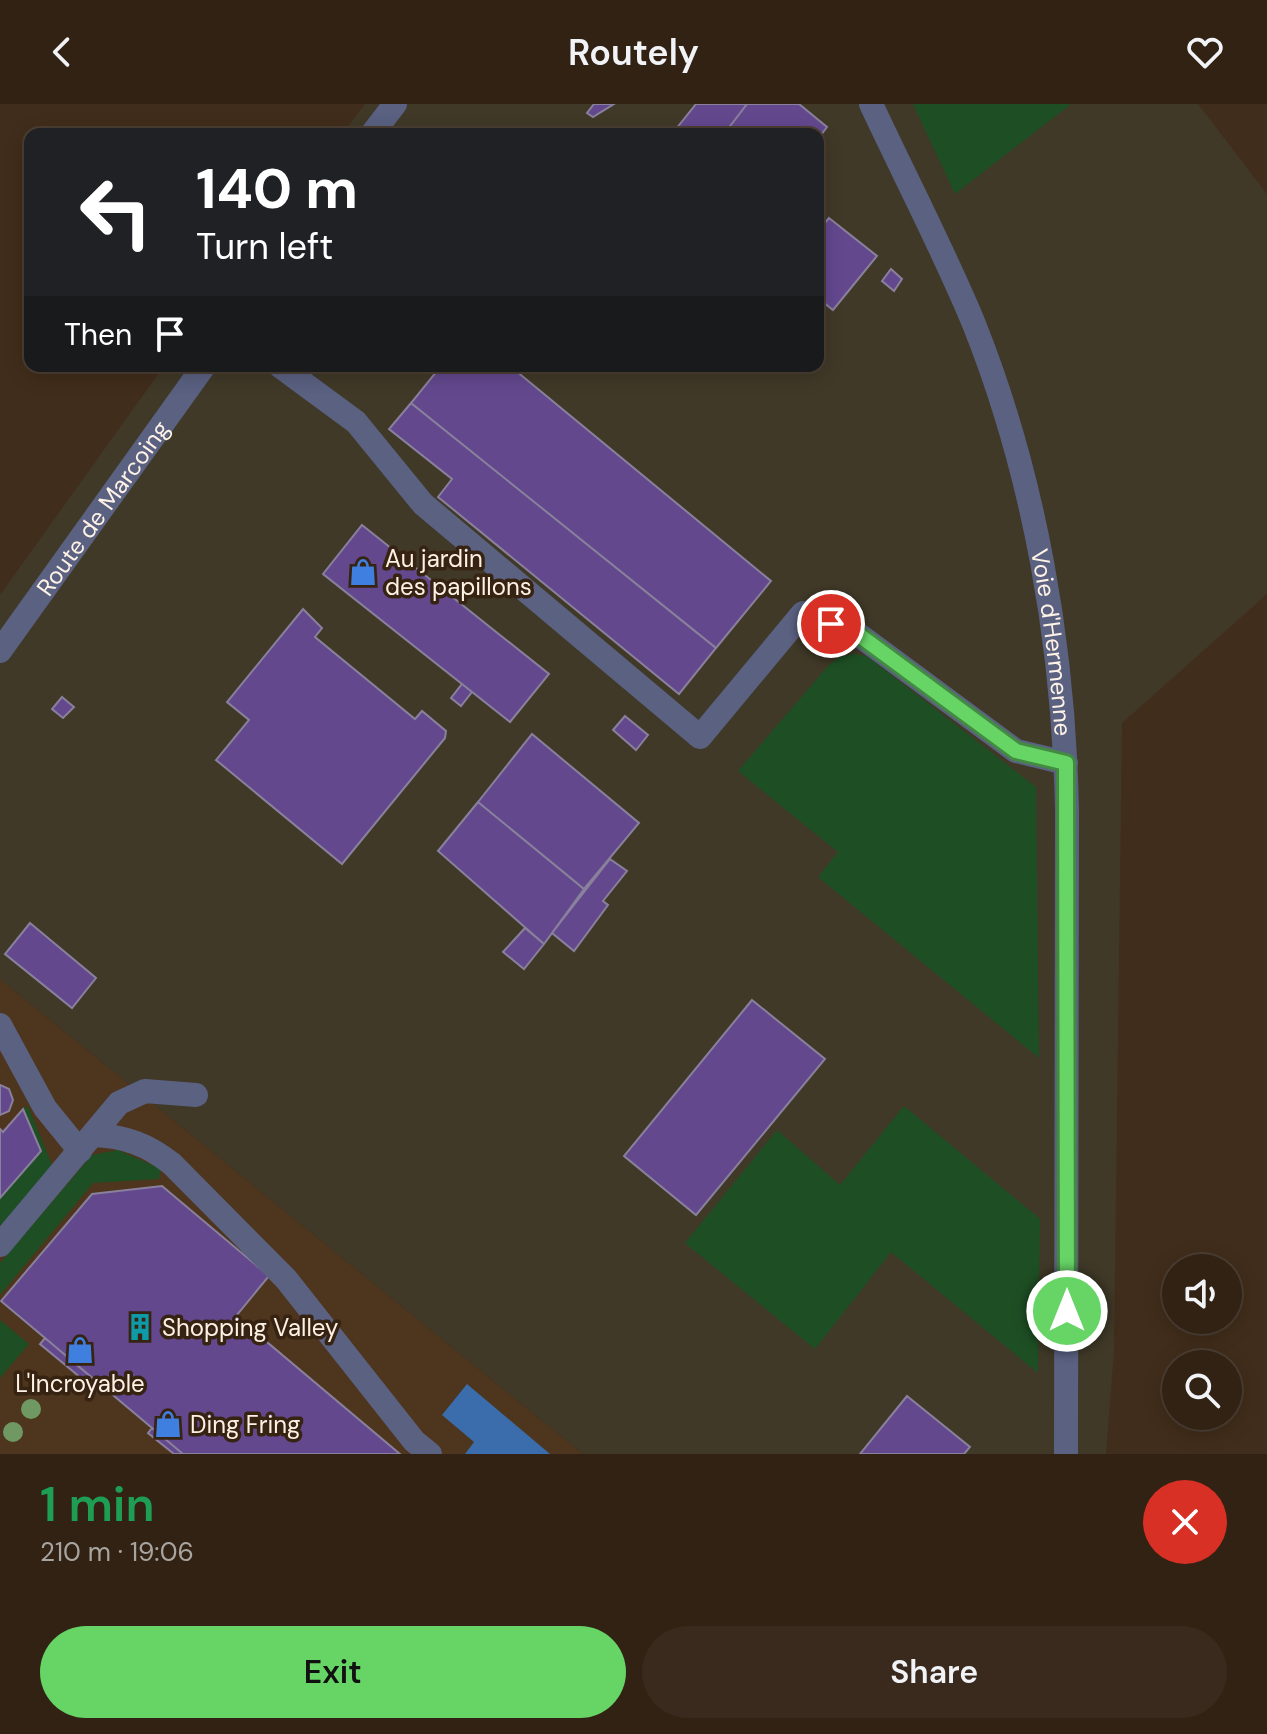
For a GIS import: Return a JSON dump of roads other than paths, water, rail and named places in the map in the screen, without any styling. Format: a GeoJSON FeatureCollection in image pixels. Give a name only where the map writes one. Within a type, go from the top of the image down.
{"type":"FeatureCollection","features":[{"type":"Feature","properties":{"kind":"street"},"geometry":{"type":"LineString","coordinates":[[377,128],[395,104]]}},
{"type":"Feature","properties":{"kind":"street","name":"Voie d'Hermenne"},"geometry":{"type":"LineString","coordinates":[[871,104],[961,294],[1006,416],[1032,518],[1049,613],[1066,763],[1066,1454]]}},
{"type":"Feature","properties":{"kind":"street","name":"Route de Marcoing"},"geometry":{"type":"LineString","coordinates":[[0,651],[200,372]]}},
{"type":"Feature","properties":{"kind":"street"},"geometry":{"type":"LineString","coordinates":[[288,372],[356,422],[423,504],[700,737],[803,613],[859,635],[1016,751],[1066,763]]}},
{"type":"Feature","properties":{"kind":"street"},"geometry":{"type":"LineString","coordinates":[[0,1025],[45,1108],[87,1143],[133,1141],[172,1164],[286,1279],[414,1441],[430,1454]]}},
{"type":"Feature","properties":{"kind":"street"},"geometry":{"type":"LineString","coordinates":[[0,1245],[119,1103],[145,1091],[196,1095]]}},
{"type":"Feature","properties":{"kind":"water"},"geometry":{"type":"Polygon","coordinates":[[[467,1384],[550,1454],[465,1454],[474,1442],[442,1415],[467,1384]]]}},
{"type":"Feature","properties":{"kind":"place","name":"Au jardin des papillons"},"geometry":{"type":"Point","coordinates":[363,572]}},
{"type":"Feature","properties":{"kind":"place","name":"Shopping Valley"},"geometry":{"type":"Point","coordinates":[140,1327]}},
{"type":"Feature","properties":{"kind":"place","name":"L'Incroyable"},"geometry":{"type":"Point","coordinates":[80,1350]}},
{"type":"Feature","properties":{"kind":"place","name":"Ding Fring"},"geometry":{"type":"Point","coordinates":[168,1424]}}]}
